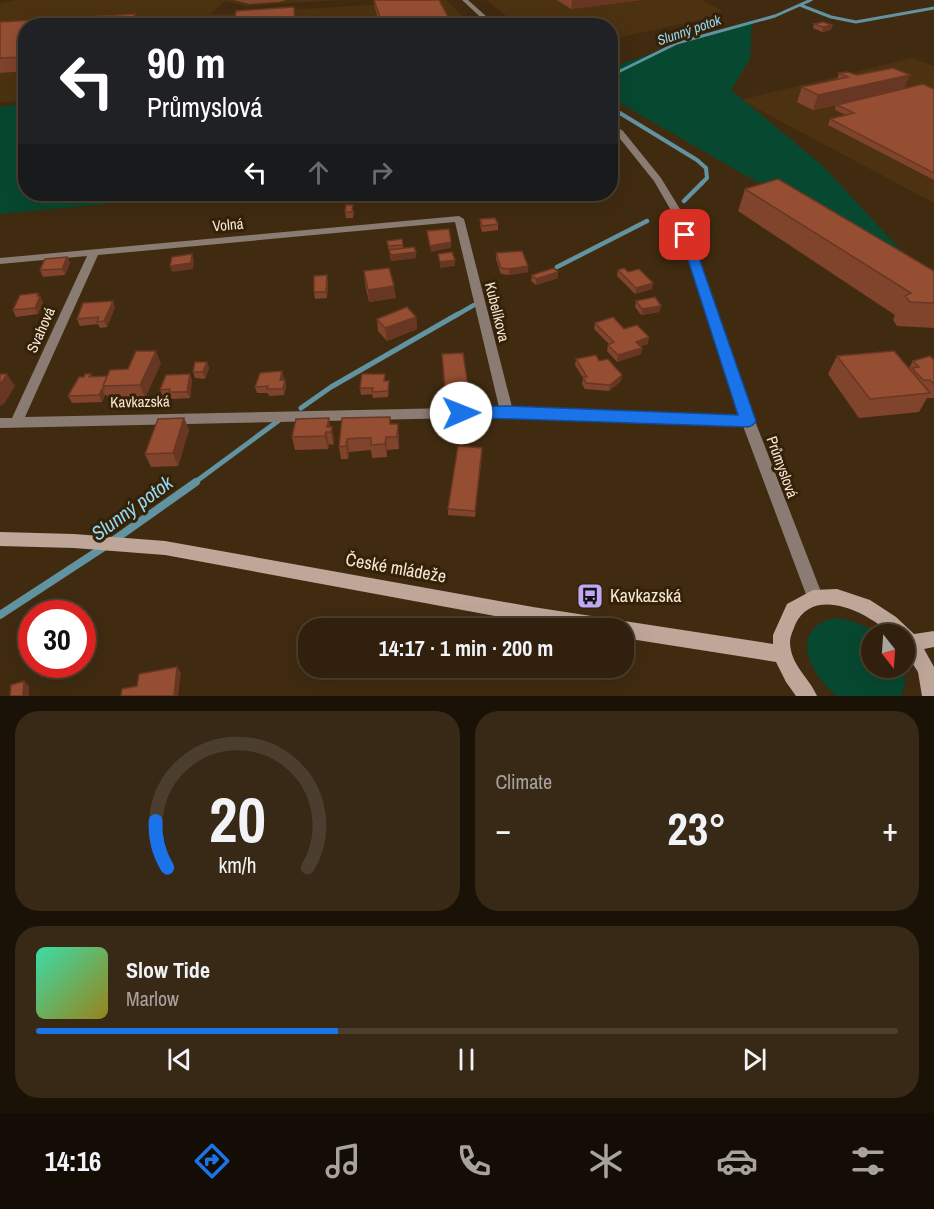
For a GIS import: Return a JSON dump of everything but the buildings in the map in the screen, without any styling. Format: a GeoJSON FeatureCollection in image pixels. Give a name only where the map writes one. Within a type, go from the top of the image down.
{"type":"FeatureCollection","features":[{"type":"Feature","properties":{"kind":"street"},"geometry":{"type":"LineString","coordinates":[[465,0],[486,18]]}},
{"type":"Feature","properties":{"kind":"street","name":"Průmyslová"},"geometry":{"type":"LineString","coordinates":[[618,131],[658,180],[678,214],[748,421],[815,597]]}},
{"type":"Feature","properties":{"kind":"street","name":"Volná"},"geometry":{"type":"LineString","coordinates":[[0,261],[459,219]]}},
{"type":"Feature","properties":{"kind":"street","name":"Kubelíkova"},"geometry":{"type":"LineString","coordinates":[[459,219],[507,412]]}},
{"type":"Feature","properties":{"kind":"street","name":"Svahová"},"geometry":{"type":"LineString","coordinates":[[17,421],[93,252]]}},
{"type":"Feature","properties":{"kind":"street","name":"Kavkazská"},"geometry":{"type":"LineString","coordinates":[[0,423],[507,412],[748,421]]}},
{"type":"Feature","properties":{"kind":"street","name":"České mládeže"},"geometry":{"type":"LineString","coordinates":[[0,539],[74,541],[165,548],[533,615],[783,654]]}},
{"type":"Feature","properties":{"kind":"street"},"geometry":{"type":"LineString","coordinates":[[808,696],[790,672],[783,654],[782,639],[786,620],[800,604],[815,597],[844,597],[873,608],[896,624]]}},
{"type":"Feature","properties":{"kind":"street"},"geometry":{"type":"LineString","coordinates":[[915,643],[934,639]]}},
{"type":"Feature","properties":{"kind":"street"},"geometry":{"type":"LineString","coordinates":[[915,645],[928,670],[931,696]]}},
{"type":"Feature","properties":{"kind":"shaded area"},"geometry":{"type":"Polygon","coordinates":[[[16,0],[335,0],[246,6],[225,1],[210,15],[446,0],[464,18],[18,18],[18,101],[0,102],[0,4],[16,0]]]}},
{"type":"Feature","properties":{"kind":"shaded area"},"geometry":{"type":"Polygon","coordinates":[[[486,0],[702,0],[722,11],[713,17],[618,37],[618,18],[509,18],[486,0]]]}},
{"type":"Feature","properties":{"kind":"shaded area"},"geometry":{"type":"Polygon","coordinates":[[[912,58],[934,66],[934,203],[741,100],[912,58]]]}},
{"type":"Feature","properties":{"kind":"green space"},"geometry":{"type":"Polygon","coordinates":[[[752,20],[750,59],[731,90],[823,166],[929,281],[618,102],[618,65],[752,20]]]}},
{"type":"Feature","properties":{"kind":"green space"},"geometry":{"type":"Polygon","coordinates":[[[18,105],[18,201],[136,201],[0,214],[0,107],[18,105]]]}},
{"type":"Feature","properties":{"kind":"green space"},"geometry":{"type":"Polygon","coordinates":[[[835,618],[861,624],[861,678],[905,678],[905,686],[900,696],[837,696],[827,687],[812,665],[808,653],[807,642],[811,632],[820,624],[835,618]]]}},
{"type":"Feature","properties":{"kind":"waterway","name":"Slunný potok"},"geometry":{"type":"LineString","coordinates":[[618,72],[677,43],[775,16],[811,0]]}},
{"type":"Feature","properties":{"kind":"waterway"},"geometry":{"type":"LineString","coordinates":[[800,5],[831,17],[856,22],[934,8]]}},
{"type":"Feature","properties":{"kind":"waterway","name":"Slunný potok"},"geometry":{"type":"LineString","coordinates":[[618,112],[697,160],[706,168],[707,178],[684,201]]}},
{"type":"Feature","properties":{"kind":"waterway","name":"Slunný potok"},"geometry":{"type":"LineString","coordinates":[[557,267],[647,221]]}},
{"type":"Feature","properties":{"kind":"waterway","name":"Slunný potok"},"geometry":{"type":"LineString","coordinates":[[455,316],[474,305]]}},
{"type":"Feature","properties":{"kind":"waterway","name":"Slunný potok"},"geometry":{"type":"LineString","coordinates":[[301,408],[331,387],[458,314]]}},
{"type":"Feature","properties":{"kind":"waterway","name":"Slunný potok"},"geometry":{"type":"LineString","coordinates":[[194,483],[278,421]]}},
{"type":"Feature","properties":{"kind":"waterway","name":"Slunný potok"},"geometry":{"type":"LineString","coordinates":[[114,540],[196,482]]}},
{"type":"Feature","properties":{"kind":"waterway","name":"Slunný potok"},"geometry":{"type":"LineString","coordinates":[[0,615],[104,547]]}},
{"type":"Feature","properties":{"kind":"place","name":"Kavkazská"},"geometry":{"type":"Point","coordinates":[590,596]}},
{"type":"Feature","properties":{"kind":"route"},"geometry":{"type":"LineString","coordinates":[[461,413],[507,412],[748,421],[685,235]]}}]}
